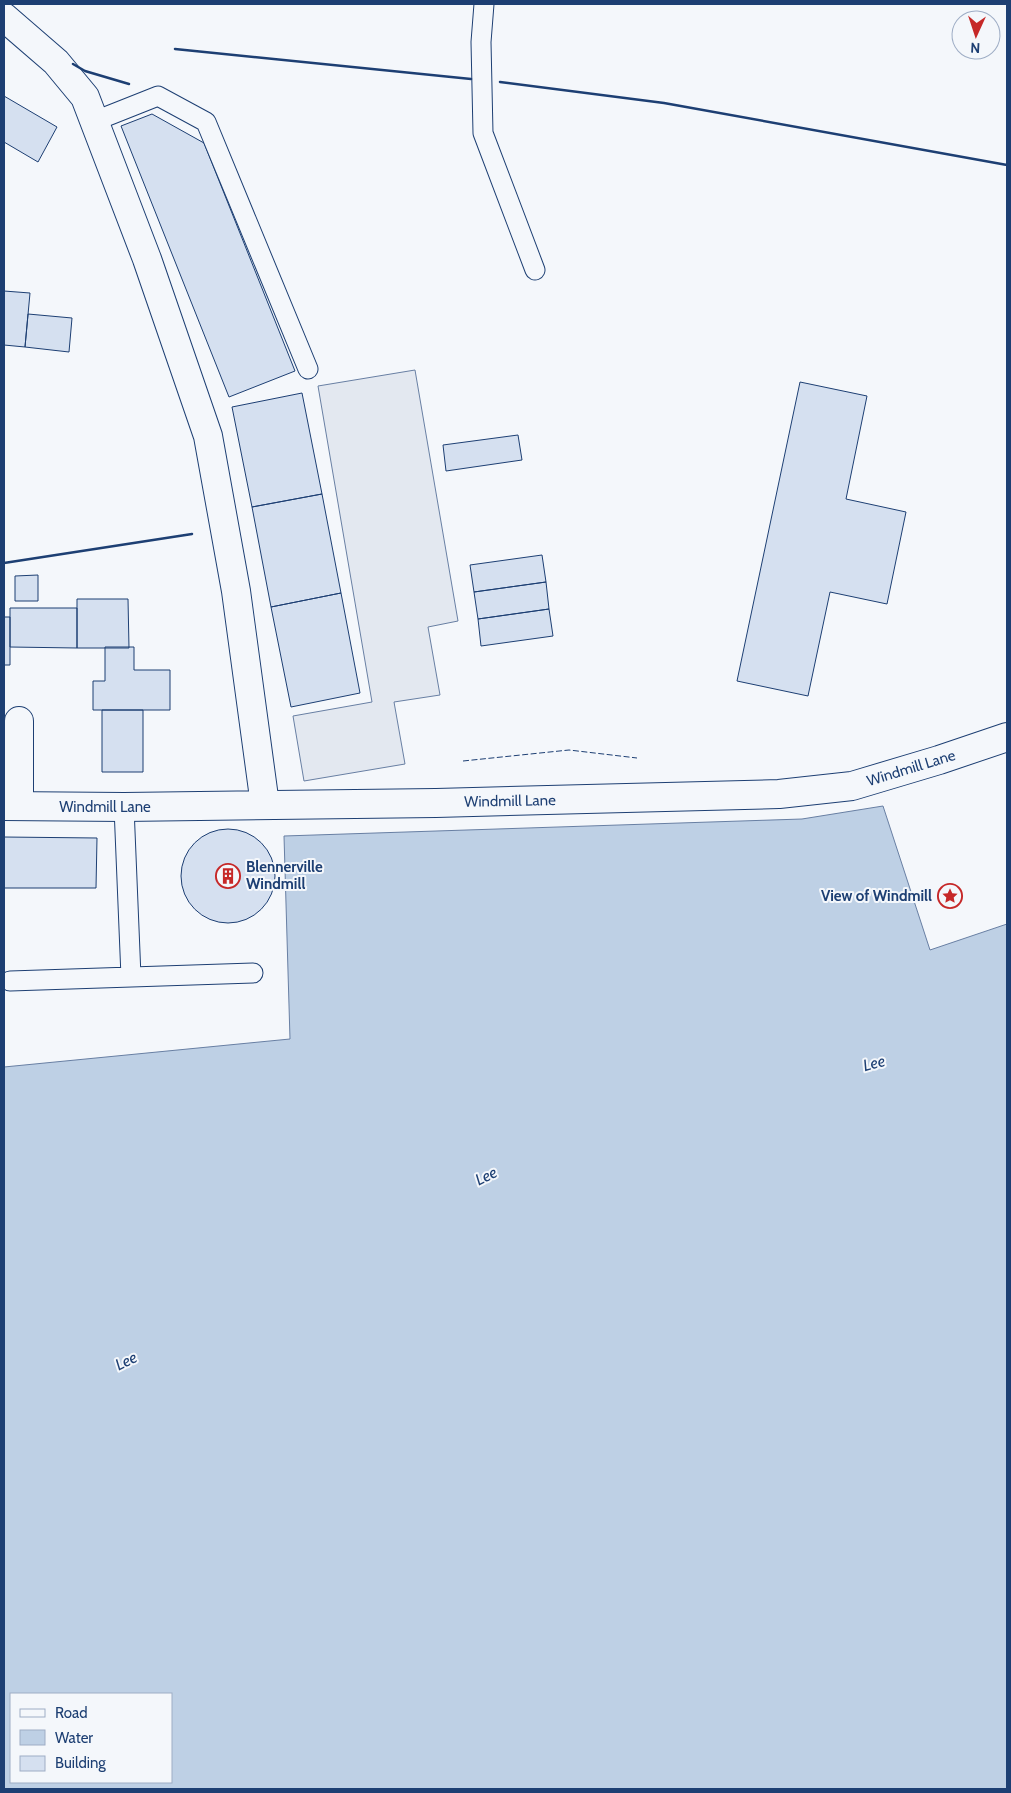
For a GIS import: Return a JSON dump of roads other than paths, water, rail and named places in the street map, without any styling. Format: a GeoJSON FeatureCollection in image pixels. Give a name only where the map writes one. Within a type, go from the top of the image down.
{"type":"FeatureCollection","features":[{"type":"Feature","properties":{"kind":"street"},"geometry":{"type":"LineString","coordinates":[[4,17],[56,62],[85,98],[147,259],[208,436],[236,591],[265,805]]}},
{"type":"Feature","properties":{"kind":"street"},"geometry":{"type":"LineString","coordinates":[[12,806],[19,721]]}},
{"type":"Feature","properties":{"kind":"street","name":"Windmill Lane"},"geometry":{"type":"LineString","coordinates":[[12,806],[265,805],[779,794],[852,786],[1007,737]]}},
{"type":"Feature","properties":{"kind":"lane"},"geometry":{"type":"LineString","coordinates":[[484,4],[481,42],[483,133],[535,270]]}},
{"type":"Feature","properties":{"kind":"lane"},"geometry":{"type":"LineString","coordinates":[[95,121],[158,96],[206,122],[308,369]]}},
{"type":"Feature","properties":{"kind":"lane"},"geometry":{"type":"LineString","coordinates":[[124,807],[131,977]]}},
{"type":"Feature","properties":{"kind":"lane"},"geometry":{"type":"LineString","coordinates":[[10,981],[253,973]]}},
{"type":"Feature","properties":{"kind":"water","name":"Lee"},"geometry":{"type":"Polygon","coordinates":[[[883,806],[930,950],[1007,924],[1007,1789],[4,1789],[4,1067],[290,1039],[284,836],[802,819],[883,806]]]}},
{"type":"Feature","properties":{"kind":"place","name":"Blennerville Windmill"},"geometry":{"type":"Point","coordinates":[228,876]}},
{"type":"Feature","properties":{"kind":"place","name":"View of Windmill"},"geometry":{"type":"Point","coordinates":[950,896]}}]}
